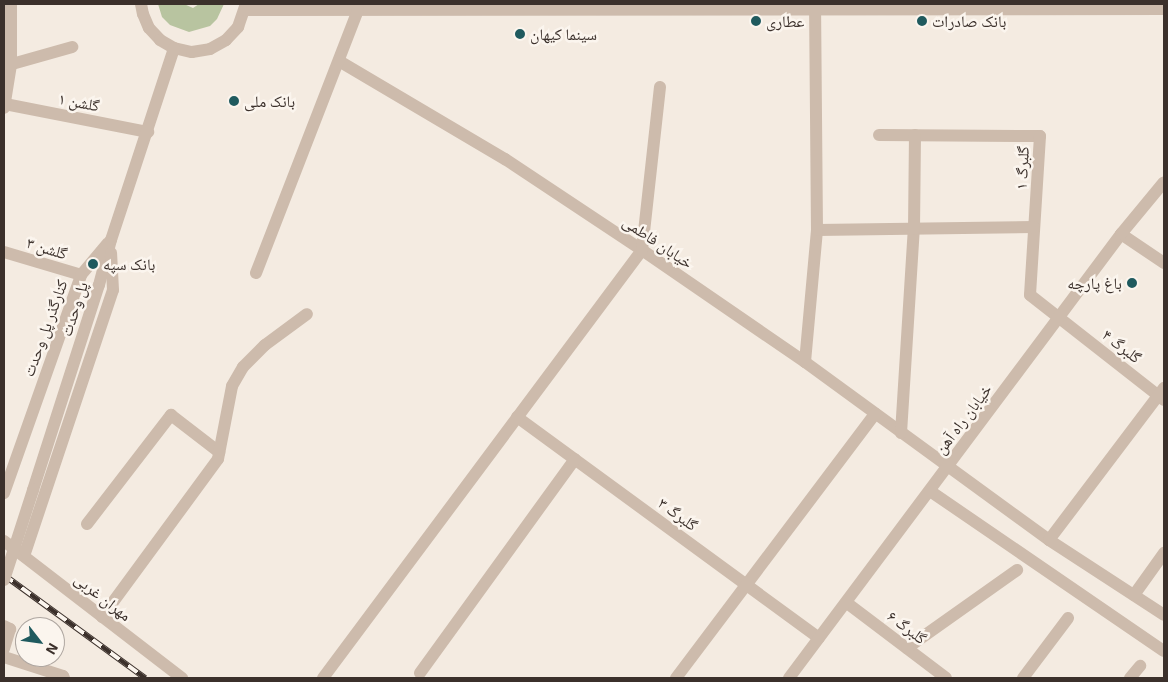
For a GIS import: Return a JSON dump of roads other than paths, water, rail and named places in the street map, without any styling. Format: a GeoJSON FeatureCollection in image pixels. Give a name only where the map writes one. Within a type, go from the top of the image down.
{"type":"FeatureCollection","features":[{"type":"Feature","properties":{"kind":"street"},"geometry":{"type":"LineString","coordinates":[[4,106],[12,4]]}},
{"type":"Feature","properties":{"kind":"street"},"geometry":{"type":"LineString","coordinates":[[141,4],[149,28],[160,40],[174,48],[192,52],[210,49],[226,40],[238,27],[245,7],[358,10],[1164,8]]}},
{"type":"Feature","properties":{"kind":"street"},"geometry":{"type":"LineString","coordinates":[[805,362],[816,230],[815,9]]}},
{"type":"Feature","properties":{"kind":"street"},"geometry":{"type":"LineString","coordinates":[[256,273],[358,10]]}},
{"type":"Feature","properties":{"kind":"street"},"geometry":{"type":"LineString","coordinates":[[7,66],[72,47]]}},
{"type":"Feature","properties":{"kind":"street","name":"پل وحدت"},"geometry":{"type":"LineString","coordinates":[[4,580],[99,284],[111,240],[174,48]]}},
{"type":"Feature","properties":{"kind":"street","name":"خیابان فاطمی"},"geometry":{"type":"LineString","coordinates":[[339,61],[505,159],[642,250],[805,362],[1049,540],[1164,615]]}},
{"type":"Feature","properties":{"kind":"street"},"geometry":{"type":"LineString","coordinates":[[323,678],[642,250],[660,88]]}},
{"type":"Feature","properties":{"kind":"street","name":"گلشن ۱"},"geometry":{"type":"LineString","coordinates":[[4,106],[148,132]]}},
{"type":"Feature","properties":{"kind":"street","name":"گلبرگ ۱"},"geometry":{"type":"LineString","coordinates":[[879,135],[1040,136],[1030,295],[1059,317]]}},
{"type":"Feature","properties":{"kind":"street"},"geometry":{"type":"LineString","coordinates":[[901,433],[914,229],[914,135]]}},
{"type":"Feature","properties":{"kind":"street","name":"خیابان راه آهن"},"geometry":{"type":"LineString","coordinates":[[789,678],[1121,234],[1164,182]]}},
{"type":"Feature","properties":{"kind":"street"},"geometry":{"type":"LineString","coordinates":[[816,230],[1034,227]]}},
{"type":"Feature","properties":{"kind":"street"},"geometry":{"type":"LineString","coordinates":[[1121,234],[1164,263]]}},
{"type":"Feature","properties":{"kind":"street"},"geometry":{"type":"LineString","coordinates":[[24,556],[113,290],[111,240]]}},
{"type":"Feature","properties":{"kind":"street","name":"کنارگذر پل وحدت"},"geometry":{"type":"LineString","coordinates":[[4,493],[81,275],[111,240]]}},
{"type":"Feature","properties":{"kind":"street","name":"گلشن ۳"},"geometry":{"type":"LineString","coordinates":[[4,252],[81,275]]}},
{"type":"Feature","properties":{"kind":"street"},"geometry":{"type":"LineString","coordinates":[[102,617],[218,459],[232,386],[243,368],[265,345],[307,314]]}},
{"type":"Feature","properties":{"kind":"street","name":"گلبرگ ۴"},"geometry":{"type":"LineString","coordinates":[[1059,317],[1162,394]]}},
{"type":"Feature","properties":{"kind":"street"},"geometry":{"type":"LineString","coordinates":[[1049,540],[1162,394]]}},
{"type":"Feature","properties":{"kind":"street"},"geometry":{"type":"LineString","coordinates":[[676,678],[875,414]]}},
{"type":"Feature","properties":{"kind":"street"},"geometry":{"type":"LineString","coordinates":[[87,524],[171,415],[219,452]]}},
{"type":"Feature","properties":{"kind":"street","name":"گلبرگ ۳"},"geometry":{"type":"LineString","coordinates":[[517,417],[819,638]]}},
{"type":"Feature","properties":{"kind":"street"},"geometry":{"type":"LineString","coordinates":[[420,673],[575,459]]}},
{"type":"Feature","properties":{"kind":"street"},"geometry":{"type":"LineString","coordinates":[[930,491],[1163,649]]}},
{"type":"Feature","properties":{"kind":"street","name":"مهران غربی"},"geometry":{"type":"LineString","coordinates":[[4,541],[182,678]]}},
{"type":"Feature","properties":{"kind":"street"},"geometry":{"type":"LineString","coordinates":[[1134,595],[1164,553]]}},
{"type":"Feature","properties":{"kind":"street"},"geometry":{"type":"LineString","coordinates":[[907,648],[1017,570]]}},
{"type":"Feature","properties":{"kind":"street","name":"گلبرگ ۶"},"geometry":{"type":"LineString","coordinates":[[847,602],[907,648],[933,674],[946,678]]}},
{"type":"Feature","properties":{"kind":"street"},"geometry":{"type":"LineString","coordinates":[[1023,678],[1068,618]]}},
{"type":"Feature","properties":{"kind":"street"},"geometry":{"type":"LineString","coordinates":[[4,648],[7,627]]}},
{"type":"Feature","properties":{"kind":"street"},"geometry":{"type":"LineString","coordinates":[[4,657],[63,677]]}},
{"type":"Feature","properties":{"kind":"street"},"geometry":{"type":"LineString","coordinates":[[1130,678],[1140,666]]}},
{"type":"Feature","properties":{"kind":"railway"},"geometry":{"type":"LineString","coordinates":[[4,575],[145,678]]}},
{"type":"Feature","properties":{"kind":"place","name":"عطاری"},"geometry":{"type":"Point","coordinates":[756,21]}},
{"type":"Feature","properties":{"kind":"place","name":"بانک صادرات"},"geometry":{"type":"Point","coordinates":[922,21]}},
{"type":"Feature","properties":{"kind":"place","name":"سینما کیهان"},"geometry":{"type":"Point","coordinates":[520,34]}},
{"type":"Feature","properties":{"kind":"place","name":"بانک ملی"},"geometry":{"type":"Point","coordinates":[234,101]}},
{"type":"Feature","properties":{"kind":"place","name":"بانک سپه"},"geometry":{"type":"Point","coordinates":[93,264]}},
{"type":"Feature","properties":{"kind":"place","name":"باغ پارچه"},"geometry":{"type":"Point","coordinates":[1132,283]}}]}
